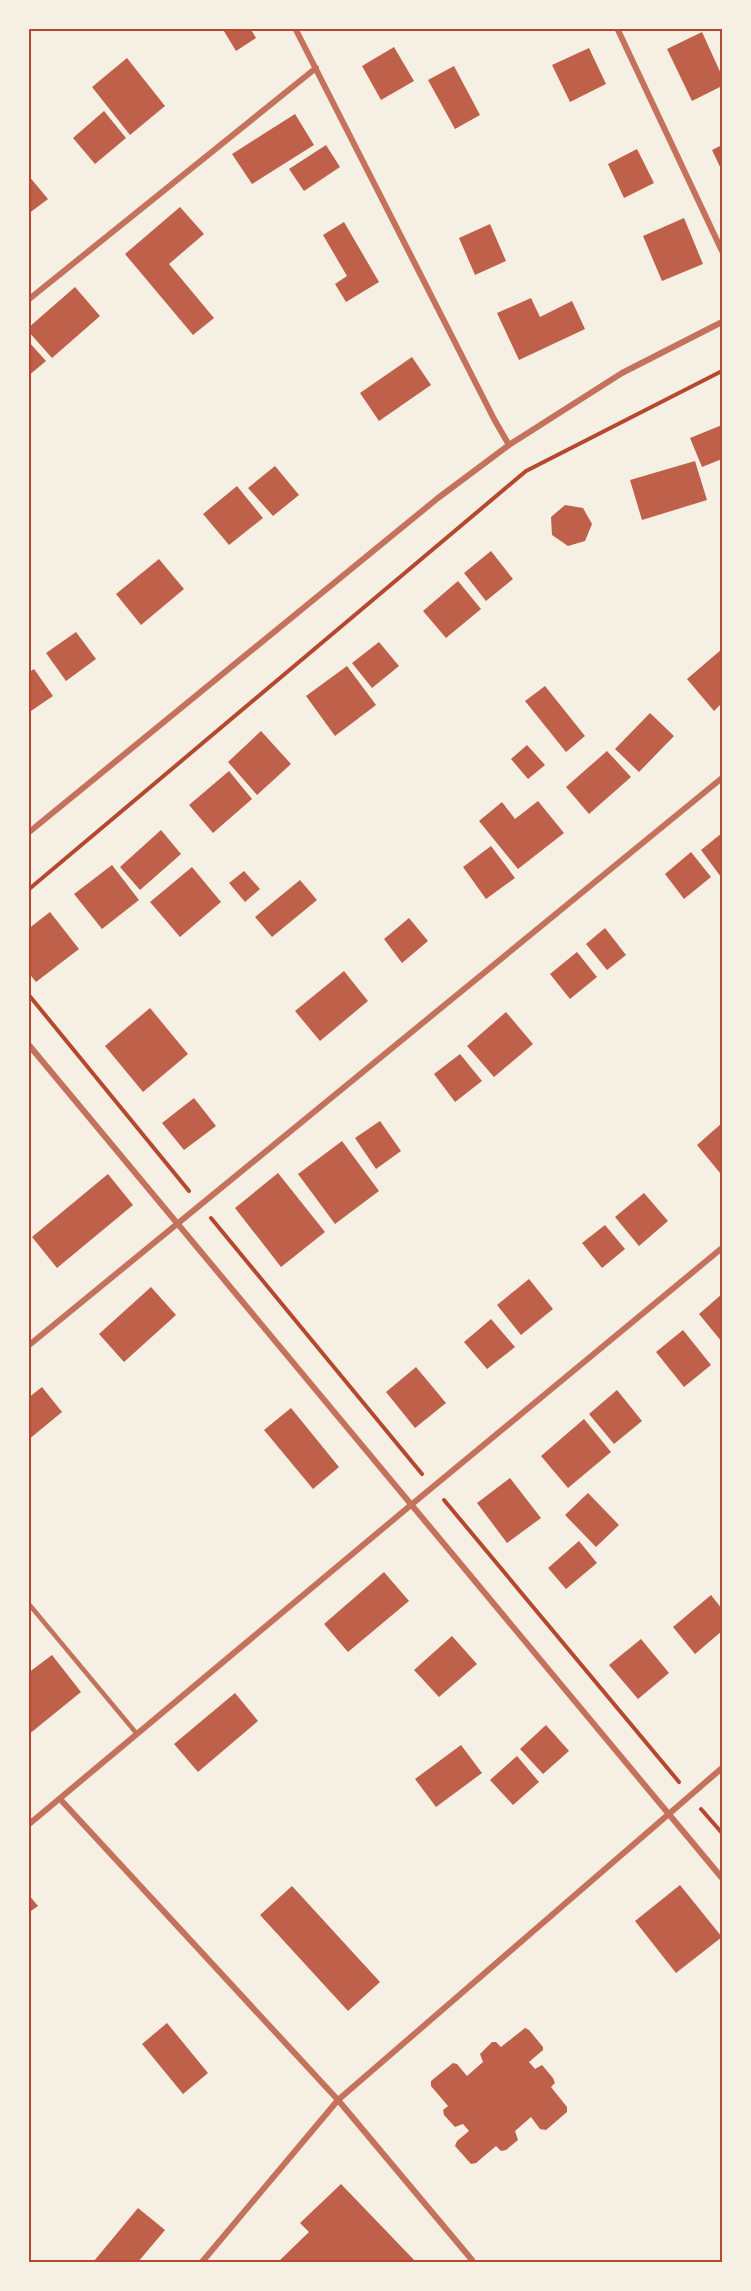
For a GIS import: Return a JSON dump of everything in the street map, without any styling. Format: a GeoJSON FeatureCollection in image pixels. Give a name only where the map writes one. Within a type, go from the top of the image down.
{"type":"FeatureCollection","features":[{"type":"Feature","properties":{"kind":"street"},"geometry":{"type":"LineString","coordinates":[[295,28],[509,445]]}},
{"type":"Feature","properties":{"kind":"street"},"geometry":{"type":"LineString","coordinates":[[617,28],[723,251]]}},
{"type":"Feature","properties":{"kind":"street"},"geometry":{"type":"LineString","coordinates":[[28,300],[316,68]]}},
{"type":"Feature","properties":{"kind":"street"},"geometry":{"type":"LineString","coordinates":[[28,833],[429,505],[509,445],[622,373],[723,322]]}},
{"type":"Feature","properties":{"kind":"street"},"geometry":{"type":"LineString","coordinates":[[28,1346],[723,778]]}},
{"type":"Feature","properties":{"kind":"street"},"geometry":{"type":"LineString","coordinates":[[28,1044],[723,1878]]}},
{"type":"Feature","properties":{"kind":"street"},"geometry":{"type":"LineString","coordinates":[[28,1825],[411,1504],[723,1248]]}},
{"type":"Feature","properties":{"kind":"street"},"geometry":{"type":"LineString","coordinates":[[201,2262],[338,2100],[723,1768]]}},
{"type":"Feature","properties":{"kind":"street"},"geometry":{"type":"LineString","coordinates":[[60,1799],[338,2100],[472,2260]]}},
{"type":"Feature","properties":{"kind":"lane"},"geometry":{"type":"LineString","coordinates":[[28,1603],[137,1734]]}},
{"type":"Feature","properties":{"kind":"path"},"geometry":{"type":"LineString","coordinates":[[28,890],[526,471],[723,371]]}},
{"type":"Feature","properties":{"kind":"path"},"geometry":{"type":"LineString","coordinates":[[28,994],[432,1487],[723,1833]]}},
{"type":"Feature","properties":{"kind":"building"},"geometry":{"type":"Polygon","coordinates":[[[222,28],[250,28],[256,38],[236,51],[222,28]]]}},
{"type":"Feature","properties":{"kind":"building"},"geometry":{"type":"Polygon","coordinates":[[[702,32],[722,76],[722,86],[692,101],[667,49],[702,32]]]}},
{"type":"Feature","properties":{"kind":"building"},"geometry":{"type":"Polygon","coordinates":[[[394,47],[414,81],[381,100],[362,66],[394,47]]]}},
{"type":"Feature","properties":{"kind":"building"},"geometry":{"type":"Polygon","coordinates":[[[589,48],[606,84],[570,102],[552,65],[589,48]]]}},
{"type":"Feature","properties":{"kind":"building"},"geometry":{"type":"Polygon","coordinates":[[[127,58],[165,106],[130,135],[92,87],[127,58]]]}},
{"type":"Feature","properties":{"kind":"building"},"geometry":{"type":"Polygon","coordinates":[[[454,66],[480,115],[455,129],[428,80],[454,66]]]}},
{"type":"Feature","properties":{"kind":"building"},"geometry":{"type":"Polygon","coordinates":[[[104,111],[126,138],[95,164],[73,138],[104,111]]]}},
{"type":"Feature","properties":{"kind":"building"},"geometry":{"type":"Polygon","coordinates":[[[295,114],[314,145],[252,184],[232,154],[295,114]]]}},
{"type":"Feature","properties":{"kind":"building"},"geometry":{"type":"Polygon","coordinates":[[[326,145],[340,167],[304,191],[289,169],[326,145]]]}},
{"type":"Feature","properties":{"kind":"building"},"geometry":{"type":"Polygon","coordinates":[[[722,145],[722,171],[712,150],[722,145]]]}},
{"type":"Feature","properties":{"kind":"building"},"geometry":{"type":"Polygon","coordinates":[[[637,149],[654,183],[624,198],[608,164],[637,149]]]}},
{"type":"Feature","properties":{"kind":"building"},"geometry":{"type":"Polygon","coordinates":[[[28,175],[48,199],[28,214],[28,175]]]}},
{"type":"Feature","properties":{"kind":"building"},"geometry":{"type":"Polygon","coordinates":[[[180,207],[204,234],[169,264],[214,318],[193,335],[125,254],[180,207]]]}},
{"type":"Feature","properties":{"kind":"building"},"geometry":{"type":"Polygon","coordinates":[[[684,218],[703,264],[662,281],[643,236],[684,218]]]}},
{"type":"Feature","properties":{"kind":"building"},"geometry":{"type":"Polygon","coordinates":[[[344,222],[379,282],[346,302],[335,284],[347,276],[323,235],[344,222]]]}},
{"type":"Feature","properties":{"kind":"building"},"geometry":{"type":"Polygon","coordinates":[[[490,224],[506,261],[475,275],[459,238],[490,224]]]}},
{"type":"Feature","properties":{"kind":"building"},"geometry":{"type":"Polygon","coordinates":[[[75,287],[100,316],[52,358],[28,331],[28,328],[75,287]]]}},
{"type":"Feature","properties":{"kind":"building"},"geometry":{"type":"Polygon","coordinates":[[[531,298],[540,317],[572,301],[585,329],[519,360],[497,313],[531,298]]]}},
{"type":"Feature","properties":{"kind":"building"},"geometry":{"type":"Polygon","coordinates":[[[28,341],[46,361],[28,376],[28,341]]]}},
{"type":"Feature","properties":{"kind":"building"},"geometry":{"type":"Polygon","coordinates":[[[412,357],[431,385],[379,421],[360,393],[412,357]]]}},
{"type":"Feature","properties":{"kind":"building"},"geometry":{"type":"Polygon","coordinates":[[[722,425],[722,459],[702,467],[690,438],[722,425]]]}},
{"type":"Feature","properties":{"kind":"building"},"geometry":{"type":"Polygon","coordinates":[[[695,461],[707,500],[642,520],[630,480],[695,461]]]}},
{"type":"Feature","properties":{"kind":"building"},"geometry":{"type":"Polygon","coordinates":[[[275,466],[299,495],[273,516],[248,488],[275,466]]]}},
{"type":"Feature","properties":{"kind":"building"},"geometry":{"type":"Polygon","coordinates":[[[237,486],[263,518],[229,545],[203,514],[237,486]]]}},
{"type":"Feature","properties":{"kind":"building"},"geometry":{"type":"Polygon","coordinates":[[[565,505],[583,508],[592,524],[585,541],[568,546],[552,535],[551,517],[565,505]]]}},
{"type":"Feature","properties":{"kind":"building"},"geometry":{"type":"Polygon","coordinates":[[[491,551],[513,579],[486,601],[464,573],[491,551]]]}},
{"type":"Feature","properties":{"kind":"building"},"geometry":{"type":"Polygon","coordinates":[[[159,559],[184,589],[141,625],[116,594],[159,559]]]}},
{"type":"Feature","properties":{"kind":"building"},"geometry":{"type":"Polygon","coordinates":[[[458,581],[481,609],[446,638],[423,611],[458,581]]]}},
{"type":"Feature","properties":{"kind":"building"},"geometry":{"type":"Polygon","coordinates":[[[76,632],[96,659],[66,681],[46,653],[76,632]]]}},
{"type":"Feature","properties":{"kind":"building"},"geometry":{"type":"Polygon","coordinates":[[[379,642],[399,666],[372,688],[352,663],[379,642]]]}},
{"type":"Feature","properties":{"kind":"building"},"geometry":{"type":"Polygon","coordinates":[[[722,649],[722,703],[714,711],[687,679],[722,649]]]}},
{"type":"Feature","properties":{"kind":"building"},"geometry":{"type":"Polygon","coordinates":[[[347,666],[376,705],[335,736],[306,696],[347,666]]]}},
{"type":"Feature","properties":{"kind":"building"},"geometry":{"type":"Polygon","coordinates":[[[34,669],[53,696],[28,713],[28,673],[34,669]]]}},
{"type":"Feature","properties":{"kind":"building"},"geometry":{"type":"Polygon","coordinates":[[[545,686],[585,736],[566,752],[525,701],[545,686]]]}},
{"type":"Feature","properties":{"kind":"building"},"geometry":{"type":"Polygon","coordinates":[[[650,713],[674,736],[639,772],[615,749],[650,713]]]}},
{"type":"Feature","properties":{"kind":"building"},"geometry":{"type":"Polygon","coordinates":[[[261,731],[291,764],[257,795],[228,762],[261,731]]]}},
{"type":"Feature","properties":{"kind":"building"},"geometry":{"type":"Polygon","coordinates":[[[527,745],[545,765],[528,779],[511,759],[527,745]]]}},
{"type":"Feature","properties":{"kind":"building"},"geometry":{"type":"Polygon","coordinates":[[[607,751],[631,777],[589,814],[566,787],[607,751]]]}},
{"type":"Feature","properties":{"kind":"building"},"geometry":{"type":"Polygon","coordinates":[[[229,771],[252,799],[213,833],[189,805],[229,771]]]}},
{"type":"Feature","properties":{"kind":"building"},"geometry":{"type":"Polygon","coordinates":[[[538,801],[564,833],[518,869],[479,821],[502,802],[515,819],[538,801]]]}},
{"type":"Feature","properties":{"kind":"building"},"geometry":{"type":"Polygon","coordinates":[[[161,830],[181,854],[140,890],[120,867],[161,830]]]}},
{"type":"Feature","properties":{"kind":"building"},"geometry":{"type":"Polygon","coordinates":[[[722,833],[722,876],[721,877],[701,850],[722,833]]]}},
{"type":"Feature","properties":{"kind":"building"},"geometry":{"type":"Polygon","coordinates":[[[491,846],[515,878],[486,899],[463,867],[491,846]]]}},
{"type":"Feature","properties":{"kind":"building"},"geometry":{"type":"Polygon","coordinates":[[[691,852],[711,877],[684,899],[665,874],[691,852]]]}},
{"type":"Feature","properties":{"kind":"building"},"geometry":{"type":"Polygon","coordinates":[[[112,865],[139,900],[102,929],[74,894],[112,865]]]}},
{"type":"Feature","properties":{"kind":"building"},"geometry":{"type":"Polygon","coordinates":[[[192,867],[221,902],[180,937],[150,902],[192,867]]]}},
{"type":"Feature","properties":{"kind":"building"},"geometry":{"type":"Polygon","coordinates":[[[244,871],[260,889],[245,902],[229,883],[244,871]]]}},
{"type":"Feature","properties":{"kind":"building"},"geometry":{"type":"Polygon","coordinates":[[[300,880],[317,900],[272,937],[255,917],[300,880]]]}},
{"type":"Feature","properties":{"kind":"building"},"geometry":{"type":"Polygon","coordinates":[[[50,912],[79,949],[36,982],[28,972],[28,929],[50,912]]]}},
{"type":"Feature","properties":{"kind":"building"},"geometry":{"type":"Polygon","coordinates":[[[409,918],[428,941],[402,963],[384,939],[409,918]]]}},
{"type":"Feature","properties":{"kind":"building"},"geometry":{"type":"Polygon","coordinates":[[[605,928],[626,955],[607,970],[586,944],[605,928]]]}},
{"type":"Feature","properties":{"kind":"building"},"geometry":{"type":"Polygon","coordinates":[[[577,952],[597,977],[570,999],[550,974],[577,952]]]}},
{"type":"Feature","properties":{"kind":"building"},"geometry":{"type":"Polygon","coordinates":[[[344,971],[368,1001],[320,1041],[295,1011],[344,971]]]}},
{"type":"Feature","properties":{"kind":"building"},"geometry":{"type":"Polygon","coordinates":[[[150,1008],[188,1054],[143,1092],[105,1046],[150,1008]]]}},
{"type":"Feature","properties":{"kind":"building"},"geometry":{"type":"Polygon","coordinates":[[[506,1012],[533,1044],[494,1077],[467,1046],[506,1012]]]}},
{"type":"Feature","properties":{"kind":"building"},"geometry":{"type":"Polygon","coordinates":[[[460,1054],[482,1081],[455,1102],[434,1074],[460,1054]]]}},
{"type":"Feature","properties":{"kind":"building"},"geometry":{"type":"Polygon","coordinates":[[[194,1098],[216,1126],[184,1150],[162,1123],[194,1098]]]}},
{"type":"Feature","properties":{"kind":"building"},"geometry":{"type":"Polygon","coordinates":[[[380,1121],[401,1151],[376,1169],[355,1138],[380,1121]]]}},
{"type":"Feature","properties":{"kind":"building"},"geometry":{"type":"Polygon","coordinates":[[[722,1123],[722,1171],[720,1173],[697,1145],[722,1123]]]}},
{"type":"Feature","properties":{"kind":"building"},"geometry":{"type":"Polygon","coordinates":[[[342,1141],[379,1191],[335,1224],[298,1174],[342,1141]]]}},
{"type":"Feature","properties":{"kind":"building"},"geometry":{"type":"Polygon","coordinates":[[[278,1173],[325,1232],[281,1267],[235,1208],[278,1173]]]}},
{"type":"Feature","properties":{"kind":"building"},"geometry":{"type":"Polygon","coordinates":[[[108,1174],[133,1205],[57,1268],[32,1237],[108,1174]]]}},
{"type":"Feature","properties":{"kind":"building"},"geometry":{"type":"Polygon","coordinates":[[[644,1193],[668,1221],[639,1246],[615,1217],[644,1193]]]}},
{"type":"Feature","properties":{"kind":"building"},"geometry":{"type":"Polygon","coordinates":[[[605,1225],[625,1249],[602,1268],[582,1243],[605,1225]]]}},
{"type":"Feature","properties":{"kind":"building"},"geometry":{"type":"Polygon","coordinates":[[[529,1279],[553,1309],[521,1335],[497,1305],[529,1279]]]}},
{"type":"Feature","properties":{"kind":"building"},"geometry":{"type":"Polygon","coordinates":[[[151,1287],[176,1315],[124,1362],[99,1334],[151,1287]]]}},
{"type":"Feature","properties":{"kind":"building"},"geometry":{"type":"Polygon","coordinates":[[[722,1294],[722,1342],[699,1314],[722,1294]]]}},
{"type":"Feature","properties":{"kind":"building"},"geometry":{"type":"Polygon","coordinates":[[[491,1319],[515,1347],[487,1369],[464,1342],[491,1319]]]}},
{"type":"Feature","properties":{"kind":"building"},"geometry":{"type":"Polygon","coordinates":[[[683,1330],[711,1365],[684,1387],[656,1352],[683,1330]]]}},
{"type":"Feature","properties":{"kind":"building"},"geometry":{"type":"Polygon","coordinates":[[[416,1367],[446,1403],[415,1428],[386,1392],[416,1367]]]}},
{"type":"Feature","properties":{"kind":"building"},"geometry":{"type":"Polygon","coordinates":[[[42,1387],[62,1412],[28,1440],[28,1398],[42,1387]]]}},
{"type":"Feature","properties":{"kind":"building"},"geometry":{"type":"Polygon","coordinates":[[[617,1390],[642,1421],[614,1444],[589,1414],[617,1390]]]}},
{"type":"Feature","properties":{"kind":"building"},"geometry":{"type":"Polygon","coordinates":[[[291,1408],[339,1467],[313,1489],[264,1430],[291,1408]]]}},
{"type":"Feature","properties":{"kind":"building"},"geometry":{"type":"Polygon","coordinates":[[[584,1419],[611,1452],[568,1488],[541,1456],[584,1419]]]}},
{"type":"Feature","properties":{"kind":"building"},"geometry":{"type":"Polygon","coordinates":[[[510,1478],[541,1518],[507,1543],[477,1503],[510,1478]]]}},
{"type":"Feature","properties":{"kind":"building"},"geometry":{"type":"Polygon","coordinates":[[[588,1493],[619,1525],[596,1547],[565,1515],[588,1493]]]}},
{"type":"Feature","properties":{"kind":"building"},"geometry":{"type":"Polygon","coordinates":[[[579,1541],[597,1563],[566,1589],[548,1568],[579,1541]]]}},
{"type":"Feature","properties":{"kind":"building"},"geometry":{"type":"Polygon","coordinates":[[[384,1572],[409,1601],[348,1652],[324,1624],[384,1572]]]}},
{"type":"Feature","properties":{"kind":"building"},"geometry":{"type":"Polygon","coordinates":[[[711,1595],[722,1609],[722,1631],[695,1654],[673,1627],[711,1595]]]}},
{"type":"Feature","properties":{"kind":"building"},"geometry":{"type":"Polygon","coordinates":[[[452,1636],[477,1664],[439,1697],[414,1670],[452,1636]]]}},
{"type":"Feature","properties":{"kind":"building"},"geometry":{"type":"Polygon","coordinates":[[[641,1639],[669,1673],[638,1699],[609,1665],[641,1639]]]}},
{"type":"Feature","properties":{"kind":"building"},"geometry":{"type":"Polygon","coordinates":[[[52,1655],[81,1692],[28,1735],[28,1673],[52,1655]]]}},
{"type":"Feature","properties":{"kind":"building"},"geometry":{"type":"Polygon","coordinates":[[[235,1693],[258,1721],[198,1772],[174,1744],[235,1693]]]}},
{"type":"Feature","properties":{"kind":"building"},"geometry":{"type":"Polygon","coordinates":[[[546,1725],[569,1751],[543,1774],[520,1749],[546,1725]]]}},
{"type":"Feature","properties":{"kind":"building"},"geometry":{"type":"Polygon","coordinates":[[[461,1745],[482,1773],[436,1807],[415,1779],[461,1745]]]}},
{"type":"Feature","properties":{"kind":"building"},"geometry":{"type":"Polygon","coordinates":[[[517,1756],[539,1782],[513,1805],[490,1780],[517,1756]]]}},
{"type":"Feature","properties":{"kind":"building"},"geometry":{"type":"Polygon","coordinates":[[[680,1885],[722,1937],[676,1973],[635,1921],[680,1885]]]}},
{"type":"Feature","properties":{"kind":"building"},"geometry":{"type":"Polygon","coordinates":[[[292,1886],[380,1982],[348,2011],[260,1915],[292,1886]]]}},
{"type":"Feature","properties":{"kind":"building"},"geometry":{"type":"Polygon","coordinates":[[[28,1894],[38,1906],[28,1913],[28,1894]]]}},
{"type":"Feature","properties":{"kind":"building"},"geometry":{"type":"Polygon","coordinates":[[[167,2023],[208,2073],[183,2094],[142,2044],[167,2023]]]}},
{"type":"Feature","properties":{"kind":"building"},"geometry":{"type":"Polygon","coordinates":[[[525,2028],[543,2047],[543,2050],[529,2062],[535,2069],[542,2065],[553,2078],[555,2083],[551,2087],[567,2107],[567,2112],[546,2130],[540,2129],[531,2117],[515,2131],[518,2140],[506,2150],[501,2151],[496,2146],[476,2163],[471,2164],[455,2146],[457,2141],[469,2131],[463,2124],[455,2127],[444,2115],[443,2110],[448,2106],[431,2086],[431,2081],[453,2063],[457,2064],[467,2076],[483,2062],[480,2054],[492,2042],[496,2042],[501,2047],[525,2028]]]}},
{"type":"Feature","properties":{"kind":"building"},"geometry":{"type":"Polygon","coordinates":[[[341,2184],[416,2262],[278,2262],[309,2232],[300,2223],[341,2184]]]}},
{"type":"Feature","properties":{"kind":"building"},"geometry":{"type":"Polygon","coordinates":[[[138,2208],[165,2230],[138,2262],[94,2261],[138,2208]]]}}]}
